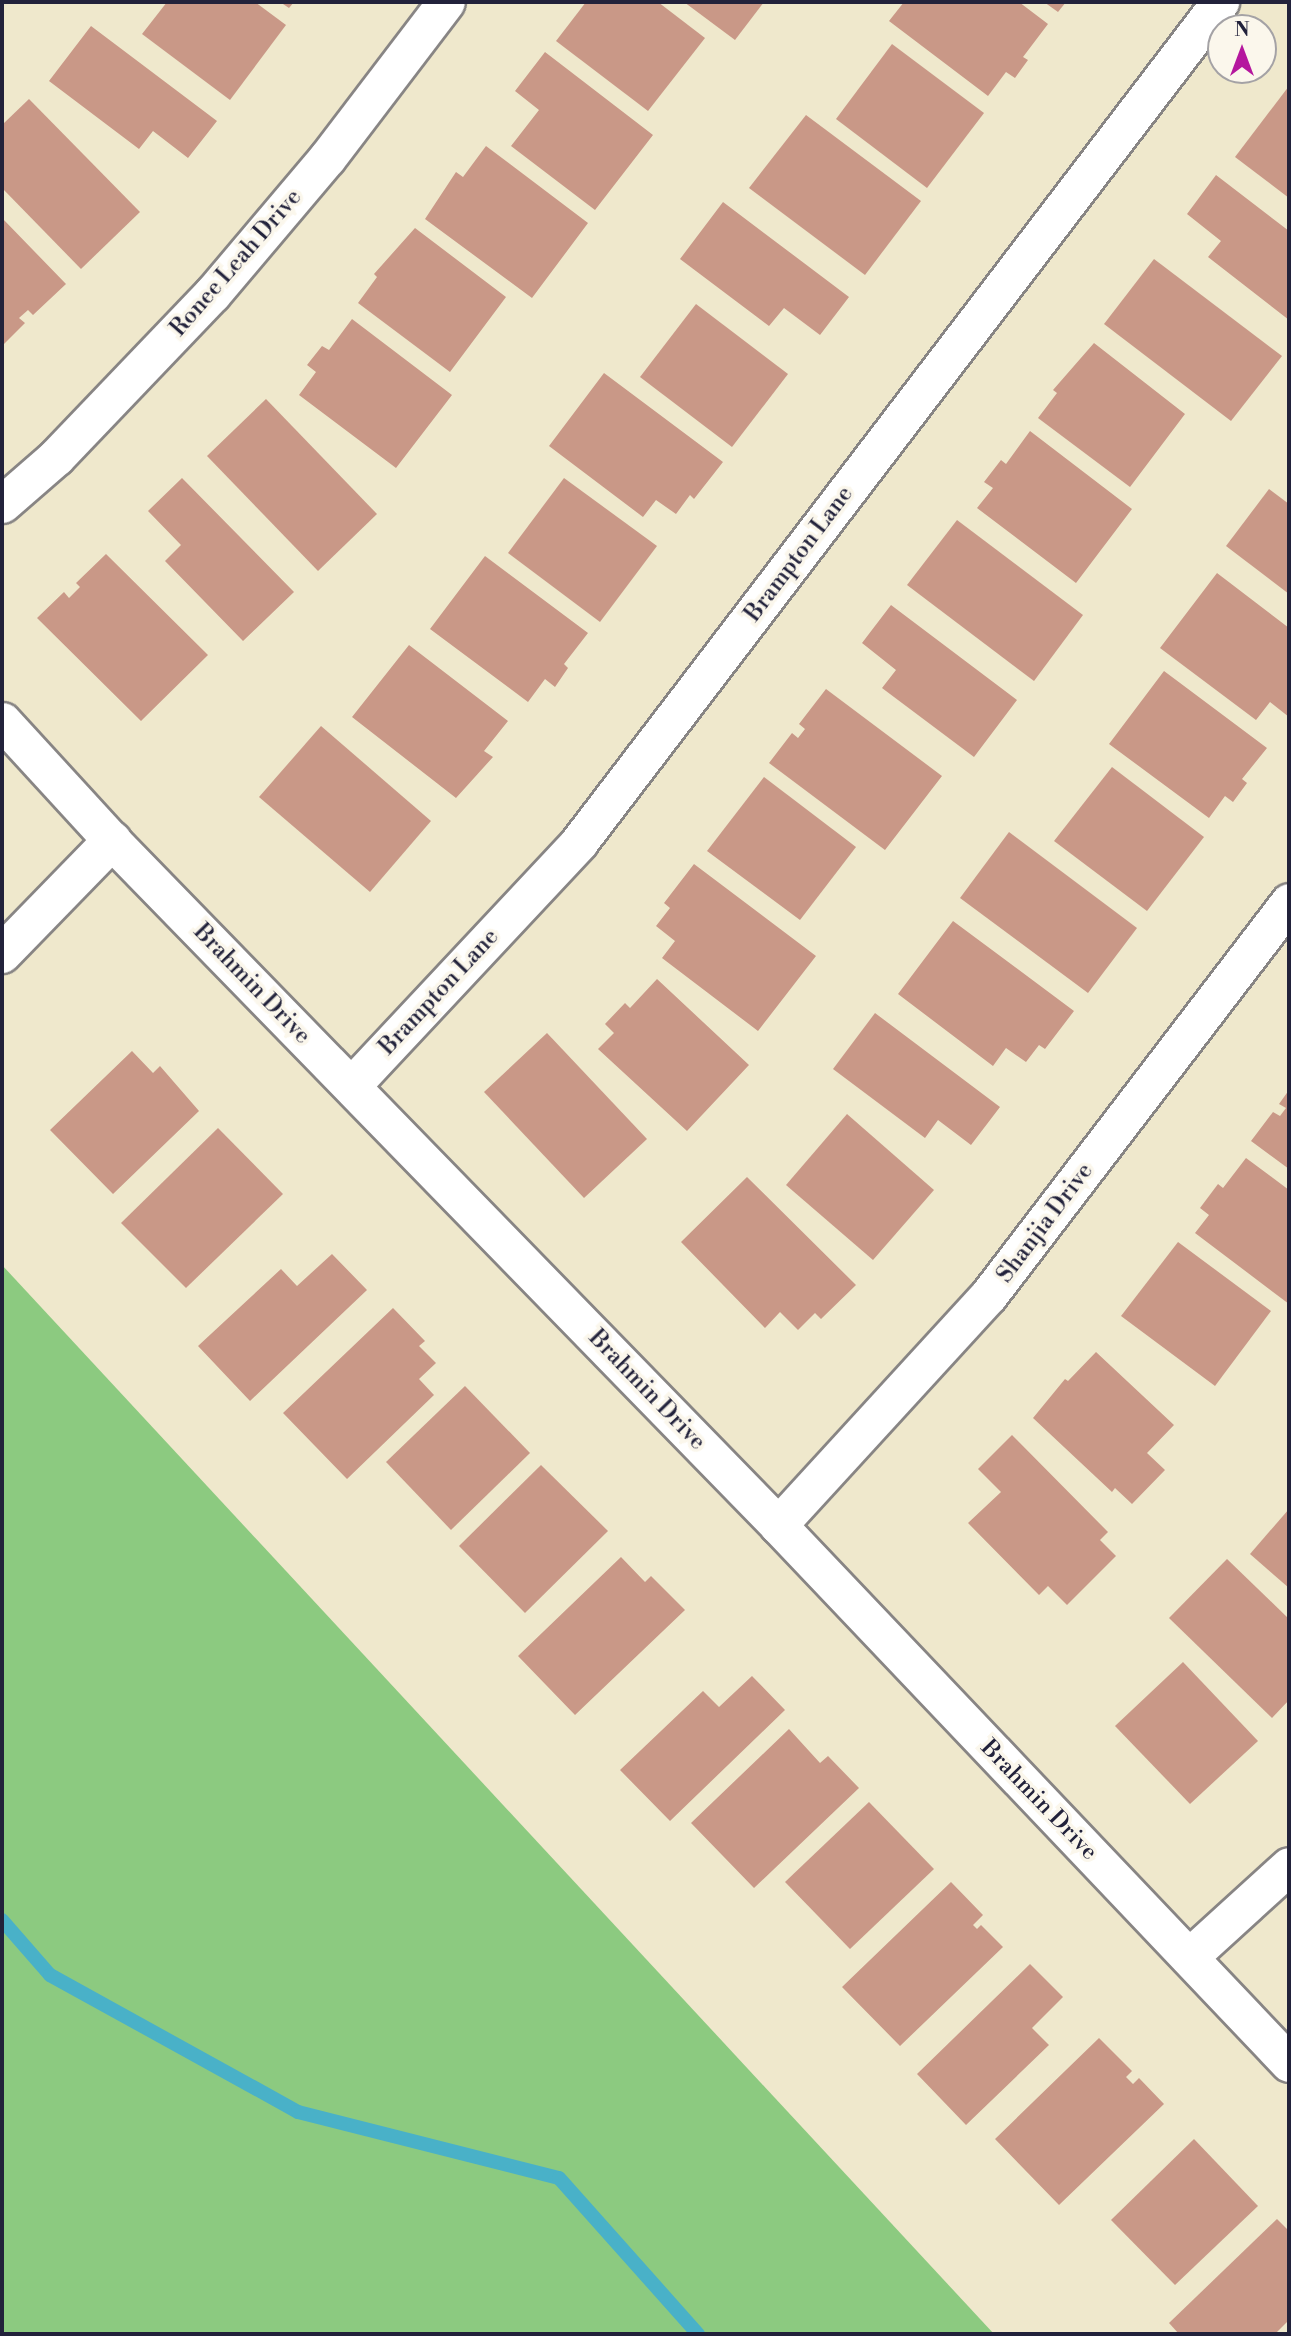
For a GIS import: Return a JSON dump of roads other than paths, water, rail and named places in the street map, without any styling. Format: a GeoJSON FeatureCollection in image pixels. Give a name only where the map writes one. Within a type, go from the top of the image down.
{"type":"FeatureCollection","features":[{"type":"Feature","properties":{"kind":"street","name":"Ronee Leah Drive"},"geometry":{"type":"LineString","coordinates":[[2,504],[56,457],[212,294],[327,158],[446,2]]}},
{"type":"Feature","properties":{"kind":"street","name":"Brampton Lane"},"geometry":{"type":"LineString","coordinates":[[352,1086],[579,842],[1220,2]]}},
{"type":"Feature","properties":{"kind":"street","name":"Brahmin Drive"},"geometry":{"type":"LineString","coordinates":[[2,721],[112,841],[778,1525],[1289,2063]]}},
{"type":"Feature","properties":{"kind":"street"},"geometry":{"type":"LineString","coordinates":[[2,954],[112,841]]}},
{"type":"Feature","properties":{"kind":"street","name":"Shanjia Drive"},"geometry":{"type":"LineString","coordinates":[[778,1525],[988,1296],[1289,902]]}},
{"type":"Feature","properties":{"kind":"street"},"geometry":{"type":"LineString","coordinates":[[1189,1957],[1289,1866]]}},
{"type":"Feature","properties":{"kind":"waterway"},"geometry":{"type":"LineString","coordinates":[[2,1920],[50,1975],[298,2112],[559,2178],[698,2334]]}}]}
